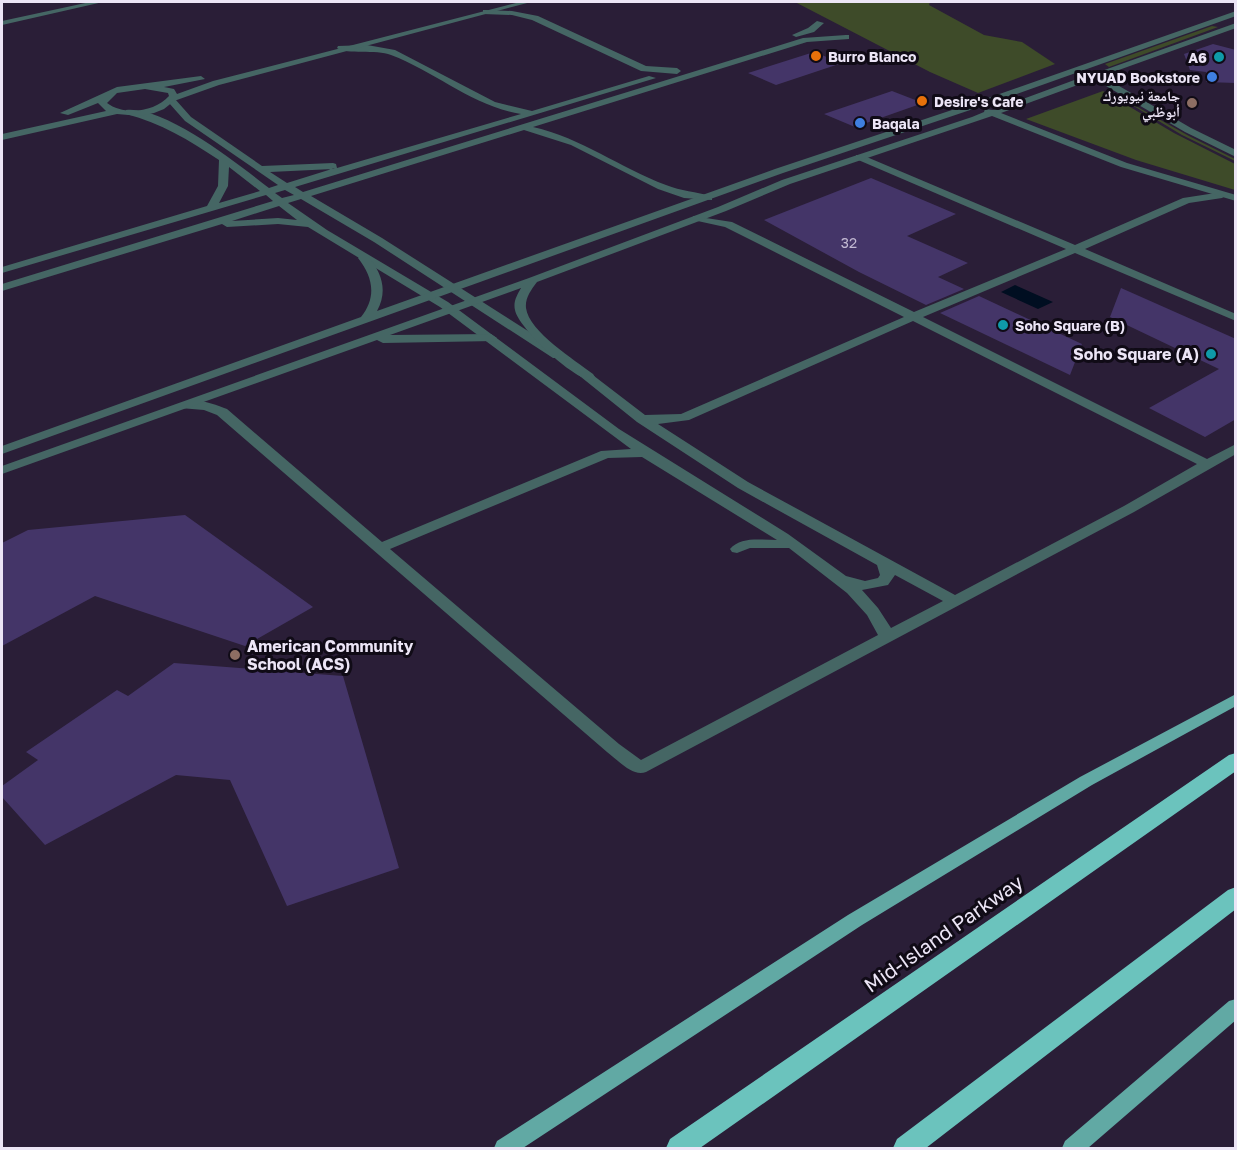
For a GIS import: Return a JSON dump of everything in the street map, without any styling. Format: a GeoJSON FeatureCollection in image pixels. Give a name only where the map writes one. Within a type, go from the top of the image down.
{"type":"FeatureCollection","features":[{"type":"Feature","properties":{"kind":"highway","name":"Mid-Island Parkway"},"geometry":{"type":"LineString","coordinates":[[679,1149],[1236,760]]}},
{"type":"Feature","properties":{"kind":"highway"},"geometry":{"type":"LineString","coordinates":[[906,1149],[1236,896]]}},
{"type":"Feature","properties":{"kind":"main road"},"geometry":{"type":"LineString","coordinates":[[505,1149],[874,908],[1077,786],[1236,699]]}},
{"type":"Feature","properties":{"kind":"main road"},"geometry":{"type":"LineString","coordinates":[[1072,1149],[1236,1007]]}},
{"type":"Feature","properties":{"kind":"street"},"geometry":{"type":"LineString","coordinates":[[2,23],[99,2]]}},
{"type":"Feature","properties":{"kind":"street"},"geometry":{"type":"LineString","coordinates":[[2,129],[65,113],[120,89],[196,81],[500,2]]}},
{"type":"Feature","properties":{"kind":"street"},"geometry":{"type":"LineString","coordinates":[[2,137],[73,120],[155,109],[204,86],[341,48],[528,2],[528,9],[535,18]]}},
{"type":"Feature","properties":{"kind":"street"},"geometry":{"type":"LineString","coordinates":[[486,12],[512,13],[535,18],[644,69],[677,71]]}},
{"type":"Feature","properties":{"kind":"street"},"geometry":{"type":"LineString","coordinates":[[2,450],[840,149],[974,105],[1236,13]]}},
{"type":"Feature","properties":{"kind":"street"},"geometry":{"type":"LineString","coordinates":[[2,270],[677,71],[806,32],[820,23]]}},
{"type":"Feature","properties":{"kind":"street"},"geometry":{"type":"LineString","coordinates":[[786,182],[991,113],[1236,25]]}},
{"type":"Feature","properties":{"kind":"street"},"geometry":{"type":"LineString","coordinates":[[394,53],[392,43],[402,33]]}},
{"type":"Feature","properties":{"kind":"street"},"geometry":{"type":"LineString","coordinates":[[2,288],[806,40],[846,37]]}},
{"type":"Feature","properties":{"kind":"street"},"geometry":{"type":"LineString","coordinates":[[341,48],[370,48],[394,53],[506,110],[537,112]]}},
{"type":"Feature","properties":{"kind":"street"},"geometry":{"type":"LineString","coordinates":[[1081,68],[1188,130],[1236,154]]}},
{"type":"Feature","properties":{"kind":"street"},"geometry":{"type":"LineString","coordinates":[[644,69],[650,79]]}},
{"type":"Feature","properties":{"kind":"street"},"geometry":{"type":"LineString","coordinates":[[153,86],[174,93],[172,100]]}},
{"type":"Feature","properties":{"kind":"street"},"geometry":{"type":"LineString","coordinates":[[104,97],[102,104],[104,106],[160,120],[224,160],[311,225],[450,309],[614,432],[791,544],[839,578],[878,618],[887,637]]}},
{"type":"Feature","properties":{"kind":"street"},"geometry":{"type":"LineString","coordinates":[[172,100],[188,119],[298,195],[346,219],[456,288],[472,301],[589,377]]}},
{"type":"Feature","properties":{"kind":"street"},"geometry":{"type":"LineString","coordinates":[[974,105],[1083,150],[1236,198]]}},
{"type":"Feature","properties":{"kind":"street"},"geometry":{"type":"LineString","coordinates":[[505,122],[506,110]]}},
{"type":"Feature","properties":{"kind":"street"},"geometry":{"type":"LineString","coordinates":[[930,119],[922,127],[854,153],[1074,250],[1236,318]]}},
{"type":"Feature","properties":{"kind":"street"},"geometry":{"type":"LineString","coordinates":[[551,120],[552,133]]}},
{"type":"Feature","properties":{"kind":"street"},"geometry":{"type":"LineString","coordinates":[[521,129],[552,133],[673,193],[708,198]]}},
{"type":"Feature","properties":{"kind":"street"},"geometry":{"type":"LineString","coordinates":[[2,470],[533,280],[722,209],[839,158],[840,149]]}},
{"type":"Feature","properties":{"kind":"street"},"geometry":{"type":"LineString","coordinates":[[211,208],[223,186],[224,160]]}},
{"type":"Feature","properties":{"kind":"street"},"geometry":{"type":"LineString","coordinates":[[259,169],[357,165]]}},
{"type":"Feature","properties":{"kind":"street"},"geometry":{"type":"LineString","coordinates":[[346,219],[328,204],[327,196],[336,188],[383,169]]}},
{"type":"Feature","properties":{"kind":"street"},"geometry":{"type":"LineString","coordinates":[[1186,184],[1192,194],[1187,200]]}},
{"type":"Feature","properties":{"kind":"street"},"geometry":{"type":"LineString","coordinates":[[673,193],[681,207]]}},
{"type":"Feature","properties":{"kind":"street"},"geometry":{"type":"LineString","coordinates":[[642,419],[663,420],[684,417],[1187,200],[1222,195]]}},
{"type":"Feature","properties":{"kind":"street"},"geometry":{"type":"LineString","coordinates":[[722,209],[728,224]]}},
{"type":"Feature","properties":{"kind":"street"},"geometry":{"type":"LineString","coordinates":[[697,218],[728,224],[1207,464]]}},
{"type":"Feature","properties":{"kind":"street"},"geometry":{"type":"LineString","coordinates":[[169,235],[245,222],[290,221],[311,225]]}},
{"type":"Feature","properties":{"kind":"street"},"geometry":{"type":"LineString","coordinates":[[364,258],[375,272],[378,288],[374,308],[364,321]]}},
{"type":"Feature","properties":{"kind":"street"},"geometry":{"type":"LineString","coordinates":[[533,280],[521,298],[519,307],[527,326],[642,419],[786,510],[883,560],[954,601]]}},
{"type":"Feature","properties":{"kind":"street"},"geometry":{"type":"LineString","coordinates":[[362,341],[419,337],[491,338]]}},
{"type":"Feature","properties":{"kind":"street"},"geometry":{"type":"LineString","coordinates":[[222,412],[220,400],[227,388]]}},
{"type":"Feature","properties":{"kind":"street"},"geometry":{"type":"LineString","coordinates":[[185,405],[206,406],[222,412],[613,748],[640,768],[1129,509],[1236,448]]}},
{"type":"Feature","properties":{"kind":"street"},"geometry":{"type":"LineString","coordinates":[[675,441],[677,429],[684,417]]}},
{"type":"Feature","properties":{"kind":"street"},"geometry":{"type":"LineString","coordinates":[[606,454],[612,443],[614,432]]}},
{"type":"Feature","properties":{"kind":"street"},"geometry":{"type":"LineString","coordinates":[[381,548],[606,454],[646,453]]}},
{"type":"Feature","properties":{"kind":"street"},"geometry":{"type":"LineString","coordinates":[[751,519],[752,527],[742,546],[791,544]]}},
{"type":"Feature","properties":{"kind":"street"},"geometry":{"type":"LineString","coordinates":[[839,578],[864,586],[877,585],[887,579],[888,575],[883,560]]}},
{"type":"Feature","properties":{"kind":"green space"},"geometry":{"type":"Polygon","coordinates":[[[795,2],[930,2],[929,5],[984,35],[1022,42],[1055,64],[978,93],[930,72],[795,2]]]}},
{"type":"Feature","properties":{"kind":"green space"},"geometry":{"type":"Polygon","coordinates":[[[1212,26],[1218,27],[1109,67],[1105,64],[1212,26]]]}},
{"type":"Feature","properties":{"kind":"green space"},"geometry":{"type":"Polygon","coordinates":[[[1102,87],[1235,159],[1235,161],[1182,135],[1102,87]]]}},
{"type":"Feature","properties":{"kind":"green space"},"geometry":{"type":"Polygon","coordinates":[[[1103,91],[1174,133],[1235,164],[1235,190],[1136,160],[1026,119],[1103,91]]]}},
{"type":"Feature","properties":{"kind":"water"},"geometry":{"type":"Polygon","coordinates":[[[1015,285],[1053,302],[1038,309],[1001,292],[1015,285]]]}},
{"type":"Feature","properties":{"kind":"building","name":"A6"},"geometry":{"type":"Polygon","coordinates":[[[1213,44],[1236,50],[1236,83],[1206,82],[1206,72],[1190,70],[1184,54],[1213,44]]]}},
{"type":"Feature","properties":{"kind":"building"},"geometry":{"type":"Polygon","coordinates":[[[814,52],[842,63],[776,85],[748,73],[814,52]]]}},
{"type":"Feature","properties":{"kind":"building"},"geometry":{"type":"Polygon","coordinates":[[[892,91],[923,103],[855,127],[824,114],[892,91]]]}},
{"type":"Feature","properties":{"kind":"building"},"geometry":{"type":"Polygon","coordinates":[[[871,178],[956,214],[907,236],[968,263],[938,277],[964,289],[926,305],[859,272],[764,220],[871,178]]]}},
{"type":"Feature","properties":{"kind":"building","name":"Soho Square (A)"},"geometry":{"type":"Polygon","coordinates":[[[1121,288],[1236,339],[1236,419],[1205,437],[1149,408],[1219,369],[1110,317],[1121,288]]]}},
{"type":"Feature","properties":{"kind":"building","name":"Soho Square (B)"},"geometry":{"type":"Polygon","coordinates":[[[979,296],[1082,344],[1070,375],[940,313],[979,296]]]}},
{"type":"Feature","properties":{"kind":"building"},"geometry":{"type":"Polygon","coordinates":[[[185,515],[313,607],[245,646],[95,596],[2,646],[2,543],[28,530],[185,515]]]}},
{"type":"Feature","properties":{"kind":"building"},"geometry":{"type":"Polygon","coordinates":[[[174,663],[343,676],[399,868],[287,906],[230,780],[176,775],[45,845],[2,797],[2,786],[38,760],[26,752],[117,690],[128,696],[174,663]]]}},
{"type":"Feature","properties":{"kind":"place","name":"Burro Blanco"},"geometry":{"type":"Point","coordinates":[816,56]}},
{"type":"Feature","properties":{"kind":"place","name":"A6"},"geometry":{"type":"Point","coordinates":[1219,57]}},
{"type":"Feature","properties":{"kind":"place","name":"NYUAD Bookstore"},"geometry":{"type":"Point","coordinates":[1212,77]}},
{"type":"Feature","properties":{"kind":"place","name":"Desire's Cafe"},"geometry":{"type":"Point","coordinates":[922,101]}},
{"type":"Feature","properties":{"kind":"place","name":"جامعة نيويورك أبوظبي"},"geometry":{"type":"Point","coordinates":[1192,103]}},
{"type":"Feature","properties":{"kind":"place","name":"Baqala"},"geometry":{"type":"Point","coordinates":[860,123]}},
{"type":"Feature","properties":{"kind":"place","name":"Soho Square (B)"},"geometry":{"type":"Point","coordinates":[1003,325]}},
{"type":"Feature","properties":{"kind":"place","name":"Soho Square (A)"},"geometry":{"type":"Point","coordinates":[1211,354]}},
{"type":"Feature","properties":{"kind":"place","name":"American Community School (ACS)"},"geometry":{"type":"Point","coordinates":[235,655]}}]}
